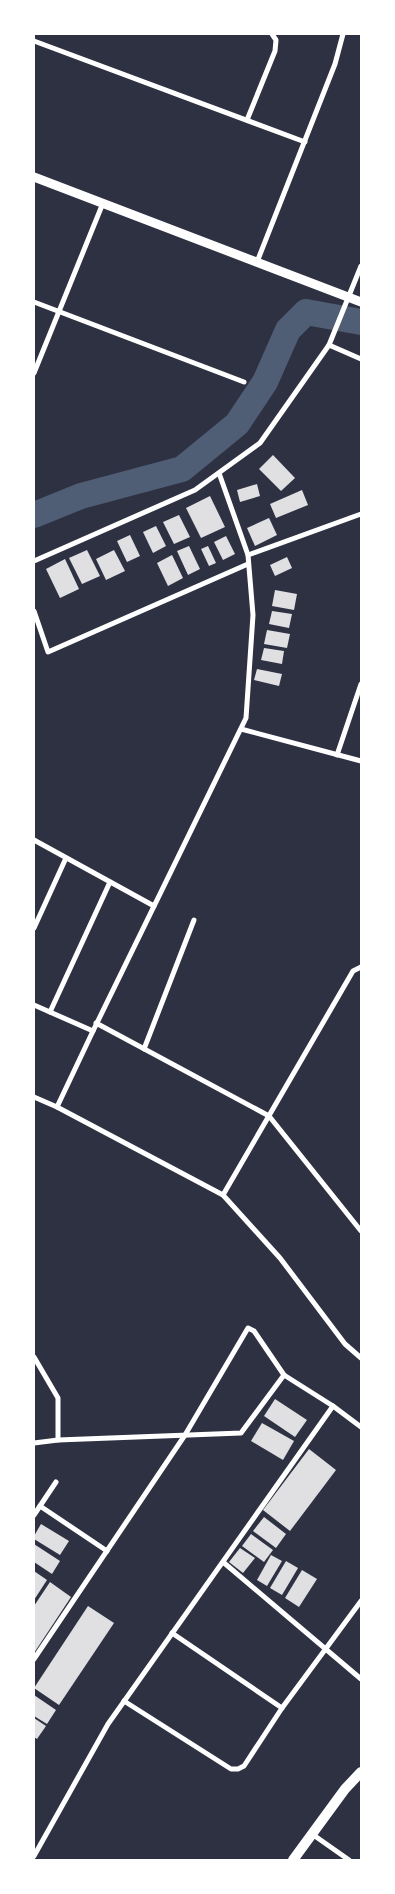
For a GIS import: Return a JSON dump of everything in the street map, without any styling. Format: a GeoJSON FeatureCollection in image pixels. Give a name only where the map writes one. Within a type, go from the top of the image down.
{"type":"FeatureCollection","features":[{"type":"Feature","properties":{"kind":"main road"},"geometry":{"type":"LineString","coordinates":[[292,1860],[345,1789],[361,1773]]}},
{"type":"Feature","properties":{"kind":"street"},"geometry":{"type":"LineString","coordinates":[[247,120],[275,51],[276,40],[272,34]]}},
{"type":"Feature","properties":{"kind":"street"},"geometry":{"type":"LineString","coordinates":[[257,262],[335,64],[343,34]]}},
{"type":"Feature","properties":{"kind":"street"},"geometry":{"type":"LineString","coordinates":[[34,41],[305,142]]}},
{"type":"Feature","properties":{"kind":"street"},"geometry":{"type":"LineString","coordinates":[[34,178],[361,302]]}},
{"type":"Feature","properties":{"kind":"street"},"geometry":{"type":"LineString","coordinates":[[34,373],[103,203]]}},
{"type":"Feature","properties":{"kind":"street"},"geometry":{"type":"LineString","coordinates":[[34,561],[195,490],[260,443],[329,345],[361,266]]}},
{"type":"Feature","properties":{"kind":"street"},"geometry":{"type":"LineString","coordinates":[[34,302],[244,382]]}},
{"type":"Feature","properties":{"kind":"street"},"geometry":{"type":"LineString","coordinates":[[329,345],[361,359]]}},
{"type":"Feature","properties":{"kind":"street"},"geometry":{"type":"LineString","coordinates":[[57,1107],[96,1023],[246,718],[254,614],[248,555],[219,473]]}},
{"type":"Feature","properties":{"kind":"street"},"geometry":{"type":"LineString","coordinates":[[248,555],[361,514]]}},
{"type":"Feature","properties":{"kind":"street"},"geometry":{"type":"LineString","coordinates":[[34,611],[48,652],[248,564]]}},
{"type":"Feature","properties":{"kind":"street"},"geometry":{"type":"LineString","coordinates":[[337,755],[361,684]]}},
{"type":"Feature","properties":{"kind":"street"},"geometry":{"type":"LineString","coordinates":[[241,729],[361,761]]}},
{"type":"Feature","properties":{"kind":"street"},"geometry":{"type":"LineString","coordinates":[[34,840],[154,906]]}},
{"type":"Feature","properties":{"kind":"street"},"geometry":{"type":"LineString","coordinates":[[34,928],[66,858]]}},
{"type":"Feature","properties":{"kind":"street"},"geometry":{"type":"LineString","coordinates":[[50,1012],[110,882]]}},
{"type":"Feature","properties":{"kind":"street"},"geometry":{"type":"LineString","coordinates":[[144,1049],[194,920]]}},
{"type":"Feature","properties":{"kind":"street"},"geometry":{"type":"LineString","coordinates":[[223,1195],[353,971],[361,967]]}},
{"type":"Feature","properties":{"kind":"street"},"geometry":{"type":"LineString","coordinates":[[34,1005],[93,1031]]}},
{"type":"Feature","properties":{"kind":"street"},"geometry":{"type":"LineString","coordinates":[[96,1023],[268,1116],[361,1231]]}},
{"type":"Feature","properties":{"kind":"street"},"geometry":{"type":"LineString","coordinates":[[34,1097],[57,1107],[223,1195],[280,1258],[345,1344],[361,1358]]}},
{"type":"Feature","properties":{"kind":"street"},"geometry":{"type":"LineString","coordinates":[[34,1659],[185,1435],[248,1328],[254,1331],[284,1375],[361,1426]]}},
{"type":"Feature","properties":{"kind":"street"},"geometry":{"type":"LineString","coordinates":[[34,1357],[58,1398],[58,1440]]}},
{"type":"Feature","properties":{"kind":"street"},"geometry":{"type":"LineString","coordinates":[[34,1443],[58,1440],[241,1433],[284,1375]]}},
{"type":"Feature","properties":{"kind":"street"},"geometry":{"type":"LineString","coordinates":[[34,1856],[108,1724],[333,1406]]}},
{"type":"Feature","properties":{"kind":"street"},"geometry":{"type":"LineString","coordinates":[[34,1516],[56,1482]]}},
{"type":"Feature","properties":{"kind":"street"},"geometry":{"type":"LineString","coordinates":[[40,1506],[107,1551]]}},
{"type":"Feature","properties":{"kind":"street"},"geometry":{"type":"LineString","coordinates":[[223,1562],[361,1678]]}},
{"type":"Feature","properties":{"kind":"street"},"geometry":{"type":"LineString","coordinates":[[124,1701],[231,1769],[238,1770],[244,1766],[282,1708],[361,1601]]}},
{"type":"Feature","properties":{"kind":"street"},"geometry":{"type":"LineString","coordinates":[[172,1633],[282,1708]]}},
{"type":"Feature","properties":{"kind":"street"},"geometry":{"type":"LineString","coordinates":[[312,1834],[349,1860]]}},
{"type":"Feature","properties":{"kind":"building"},"geometry":{"type":"Polygon","coordinates":[[[273,455],[295,478],[281,491],[259,469],[273,455]]]}},
{"type":"Feature","properties":{"kind":"building"},"geometry":{"type":"Polygon","coordinates":[[[257,484],[260,496],[240,502],[237,490],[257,484]]]}},
{"type":"Feature","properties":{"kind":"building"},"geometry":{"type":"Polygon","coordinates":[[[302,490],[308,505],[276,518],[270,504],[302,490]]]}},
{"type":"Feature","properties":{"kind":"building"},"geometry":{"type":"Polygon","coordinates":[[[210,496],[225,527],[201,538],[186,508],[210,496]]]}},
{"type":"Feature","properties":{"kind":"building"},"geometry":{"type":"Polygon","coordinates":[[[179,515],[190,537],[174,544],[163,522],[179,515]]]}},
{"type":"Feature","properties":{"kind":"building"},"geometry":{"type":"Polygon","coordinates":[[[269,518],[277,535],[255,546],[247,528],[269,518]]]}},
{"type":"Feature","properties":{"kind":"building"},"geometry":{"type":"Polygon","coordinates":[[[156,526],[166,546],[153,553],[143,532],[156,526]]]}},
{"type":"Feature","properties":{"kind":"building"},"geometry":{"type":"Polygon","coordinates":[[[130,535],[140,556],[127,562],[117,541],[130,535]]]}},
{"type":"Feature","properties":{"kind":"building"},"geometry":{"type":"Polygon","coordinates":[[[226,536],[235,554],[223,560],[214,542],[226,536]]]}},
{"type":"Feature","properties":{"kind":"building"},"geometry":{"type":"Polygon","coordinates":[[[189,546],[200,569],[188,575],[177,551],[189,546]]]}},
{"type":"Feature","properties":{"kind":"building"},"geometry":{"type":"Polygon","coordinates":[[[208,546],[216,563],[209,566],[201,549],[208,546]]]}},
{"type":"Feature","properties":{"kind":"building"},"geometry":{"type":"Polygon","coordinates":[[[87,550],[100,576],[82,584],[69,558],[87,550]]]}},
{"type":"Feature","properties":{"kind":"building"},"geometry":{"type":"Polygon","coordinates":[[[114,550],[125,571],[106,580],[96,559],[114,550]]]}},
{"type":"Feature","properties":{"kind":"building"},"geometry":{"type":"Polygon","coordinates":[[[172,555],[183,578],[168,586],[157,563],[172,555]]]}},
{"type":"Feature","properties":{"kind":"building"},"geometry":{"type":"Polygon","coordinates":[[[287,557],[292,568],[275,576],[270,565],[287,557]]]}},
{"type":"Feature","properties":{"kind":"building"},"geometry":{"type":"Polygon","coordinates":[[[65,559],[79,589],[60,598],[46,569],[65,559]]]}},
{"type":"Feature","properties":{"kind":"building"},"geometry":{"type":"Polygon","coordinates":[[[275,590],[297,594],[294,610],[272,606],[275,590]]]}},
{"type":"Feature","properties":{"kind":"building"},"geometry":{"type":"Polygon","coordinates":[[[272,611],[292,614],[289,628],[269,624],[272,611]]]}},
{"type":"Feature","properties":{"kind":"building"},"geometry":{"type":"Polygon","coordinates":[[[267,630],[290,634],[287,648],[264,644],[267,630]]]}},
{"type":"Feature","properties":{"kind":"building"},"geometry":{"type":"Polygon","coordinates":[[[264,648],[284,651],[282,664],[261,660],[264,648]]]}},
{"type":"Feature","properties":{"kind":"building"},"geometry":{"type":"Polygon","coordinates":[[[257,669],[282,674],[279,686],[254,680],[257,669]]]}},
{"type":"Feature","properties":{"kind":"building"},"geometry":{"type":"Polygon","coordinates":[[[275,1399],[307,1420],[295,1437],[264,1416],[275,1399]]]}},
{"type":"Feature","properties":{"kind":"building"},"geometry":{"type":"Polygon","coordinates":[[[262,1423],[294,1441],[283,1460],[251,1441],[262,1423]]]}},
{"type":"Feature","properties":{"kind":"building"},"geometry":{"type":"Polygon","coordinates":[[[309,1449],[336,1470],[290,1531],[263,1510],[309,1449]]]}},
{"type":"Feature","properties":{"kind":"building"},"geometry":{"type":"Polygon","coordinates":[[[264,1517],[286,1534],[276,1548],[253,1531],[264,1517]]]}},
{"type":"Feature","properties":{"kind":"building"},"geometry":{"type":"Polygon","coordinates":[[[41,1524],[69,1541],[60,1555],[34,1539],[41,1524]]]}},
{"type":"Feature","properties":{"kind":"building"},"geometry":{"type":"Polygon","coordinates":[[[251,1534],[273,1550],[264,1562],[242,1546],[251,1534]]]}},
{"type":"Feature","properties":{"kind":"building"},"geometry":{"type":"Polygon","coordinates":[[[34,1544],[60,1561],[52,1574],[34,1562],[34,1544]]]}},
{"type":"Feature","properties":{"kind":"building"},"geometry":{"type":"Polygon","coordinates":[[[240,1548],[255,1558],[243,1573],[229,1562],[240,1548]]]}},
{"type":"Feature","properties":{"kind":"building"},"geometry":{"type":"Polygon","coordinates":[[[271,1555],[282,1561],[267,1586],[257,1580],[271,1555]]]}},
{"type":"Feature","properties":{"kind":"building"},"geometry":{"type":"Polygon","coordinates":[[[286,1561],[298,1568],[282,1595],[270,1588],[286,1561]]]}},
{"type":"Feature","properties":{"kind":"building"},"geometry":{"type":"Polygon","coordinates":[[[302,1570],[317,1579],[299,1607],[285,1598],[302,1570]]]}},
{"type":"Feature","properties":{"kind":"building"},"geometry":{"type":"Polygon","coordinates":[[[34,1571],[47,1580],[34,1600],[34,1571]]]}},
{"type":"Feature","properties":{"kind":"building"},"geometry":{"type":"Polygon","coordinates":[[[50,1582],[71,1597],[34,1653],[34,1606],[50,1582]]]}},
{"type":"Feature","properties":{"kind":"building"},"geometry":{"type":"Polygon","coordinates":[[[88,1606],[114,1623],[59,1705],[34,1688],[88,1606]]]}},
{"type":"Feature","properties":{"kind":"building"},"geometry":{"type":"Polygon","coordinates":[[[34,1695],[56,1710],[47,1724],[34,1716],[34,1695]]]}},
{"type":"Feature","properties":{"kind":"building"},"geometry":{"type":"Polygon","coordinates":[[[34,1718],[46,1726],[37,1739],[34,1737],[34,1718]]]}},
{"type":"Feature","properties":{"kind":"waterway"},"geometry":{"type":"LineString","coordinates":[[34,515],[81,496],[182,469],[237,424],[265,382],[288,330],[306,312],[361,322]]}}]}
